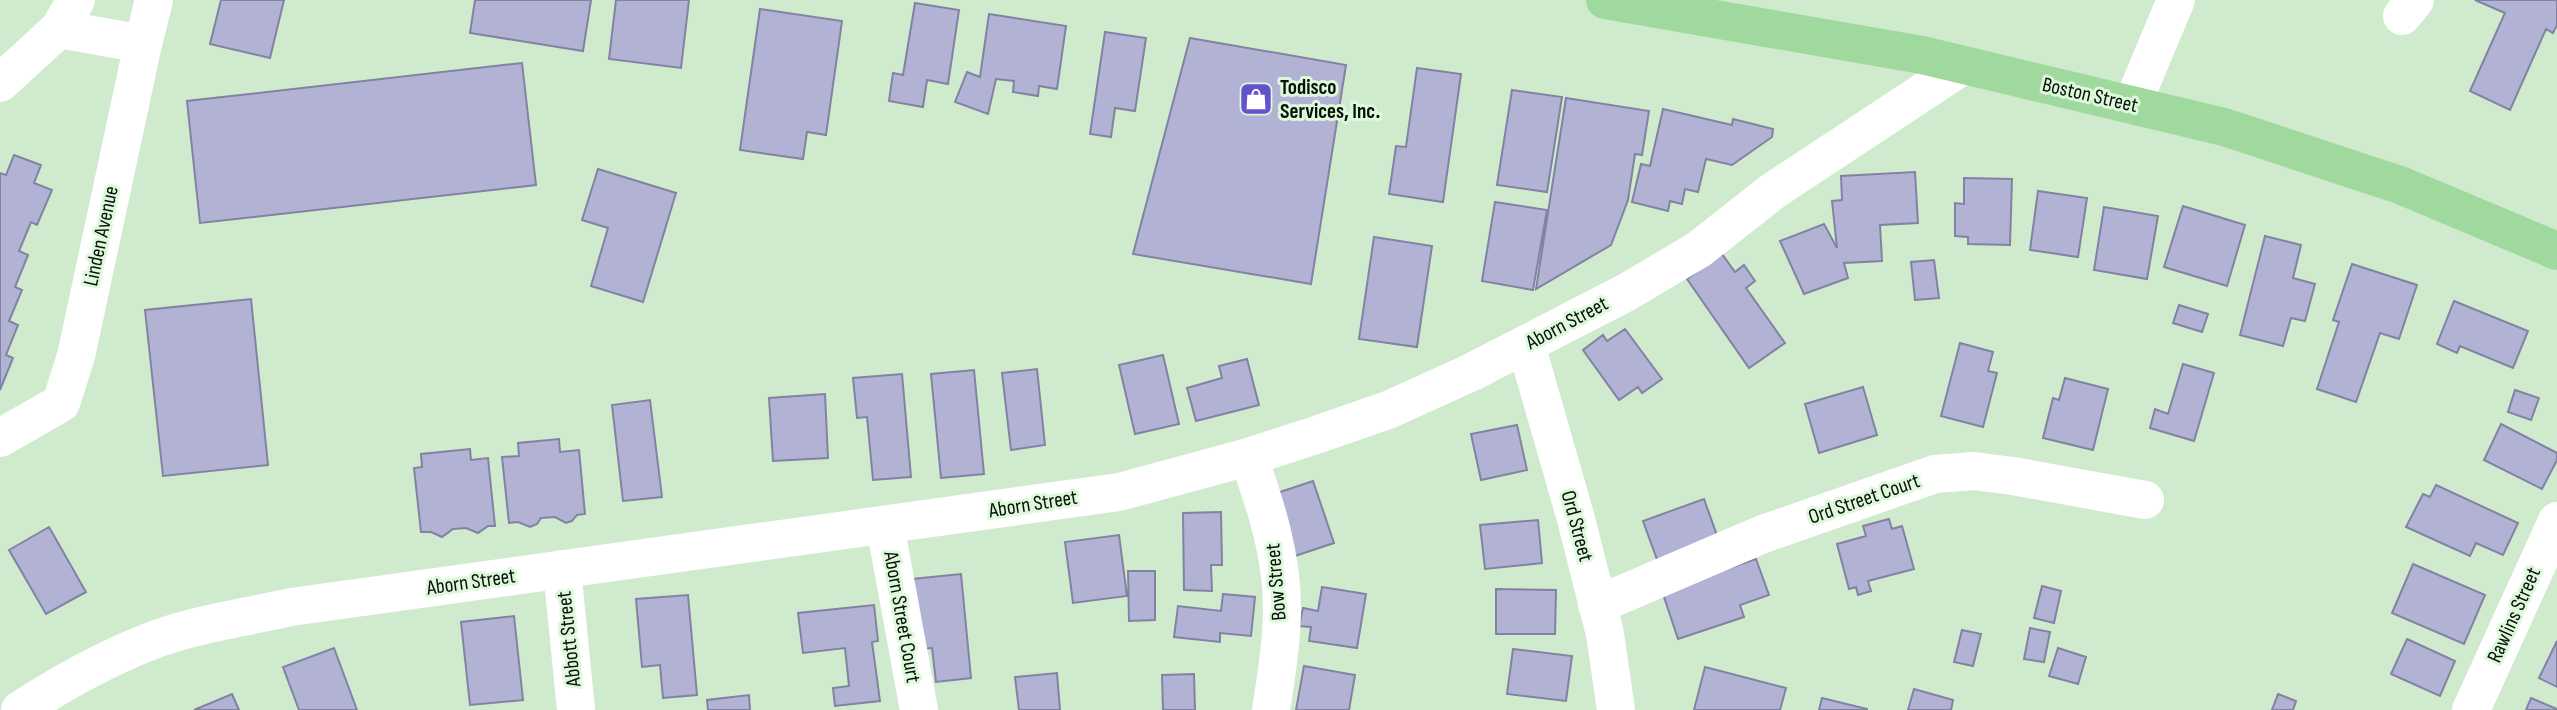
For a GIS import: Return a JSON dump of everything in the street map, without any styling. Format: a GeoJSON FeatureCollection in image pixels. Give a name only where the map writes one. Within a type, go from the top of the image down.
{"type":"FeatureCollection","features":[{"type":"Feature","properties":{"kind":"main road","name":"Boston Street"},"geometry":{"type":"LineString","coordinates":[[1605,0],[1922,55],[2224,127],[2400,184],[2557,251]]}},
{"type":"Feature","properties":{"kind":"street","name":"Linden Avenue"},"geometry":{"type":"LineString","coordinates":[[0,438],[61,403],[76,356],[142,44],[154,0]]}},
{"type":"Feature","properties":{"kind":"street"},"geometry":{"type":"LineString","coordinates":[[2132,105],[2176,0]]}},
{"type":"Feature","properties":{"kind":"street"},"geometry":{"type":"LineString","coordinates":[[0,83],[68,14],[142,44]]}},
{"type":"Feature","properties":{"kind":"street","name":"Aborn Street"},"geometry":{"type":"LineString","coordinates":[[20,710],[82,673],[160,637],[291,607],[1119,492],[1248,457],[1388,410],[1472,372],[1627,292],[1698,250],[1773,191],[1964,65]]}},
{"type":"Feature","properties":{"kind":"street","name":"Ord Street"},"geometry":{"type":"LineString","coordinates":[[1526,345],[1576,519],[1605,634],[1616,710]]}},
{"type":"Feature","properties":{"kind":"street","name":"Bow Street"},"geometry":{"type":"LineString","coordinates":[[1248,457],[1267,506],[1282,608],[1271,710]]}},
{"type":"Feature","properties":{"kind":"street","name":"Ord Street Court"},"geometry":{"type":"LineString","coordinates":[[1597,605],[1763,534],[1935,474],[1974,471],[2146,500]]}},
{"type":"Feature","properties":{"kind":"street","name":"Rawlins Street"},"geometry":{"type":"LineString","coordinates":[[2471,710],[2557,521]]}},
{"type":"Feature","properties":{"kind":"street","name":"Aborn Street Court"},"geometry":{"type":"LineString","coordinates":[[886,524],[919,710]]}},
{"type":"Feature","properties":{"kind":"street","name":"Abbott Street"},"geometry":{"type":"LineString","coordinates":[[562,569],[576,710]]}},
{"type":"Feature","properties":{"kind":"building"},"geometry":{"type":"Polygon","coordinates":[[[221,0],[284,0],[270,58],[210,44],[221,0]]]}},
{"type":"Feature","properties":{"kind":"building"},"geometry":{"type":"Polygon","coordinates":[[[475,0],[591,0],[583,51],[470,33],[475,0]]]}},
{"type":"Feature","properties":{"kind":"building"},"geometry":{"type":"Polygon","coordinates":[[[616,0],[689,0],[681,68],[609,59],[616,0]]]}},
{"type":"Feature","properties":{"kind":"building"},"geometry":{"type":"Polygon","coordinates":[[[2475,0],[2557,0],[2557,25],[2553,33],[2546,29],[2510,110],[2470,91],[2505,13],[2475,0]]]}},
{"type":"Feature","properties":{"kind":"building"},"geometry":{"type":"Polygon","coordinates":[[[915,3],[959,10],[948,84],[927,80],[923,107],[889,101],[893,73],[903,75],[915,3]]]}},
{"type":"Feature","properties":{"kind":"building"},"geometry":{"type":"Polygon","coordinates":[[[760,9],[842,21],[826,135],[807,132],[803,159],[740,150],[760,9]]]}},
{"type":"Feature","properties":{"kind":"building"},"geometry":{"type":"Polygon","coordinates":[[[989,14],[1066,26],[1057,89],[1039,86],[1038,96],[1013,92],[1014,81],[996,79],[988,114],[955,102],[967,72],[980,77],[989,14]]]}},
{"type":"Feature","properties":{"kind":"building"},"geometry":{"type":"Polygon","coordinates":[[[1105,32],[1146,38],[1135,111],[1115,108],[1111,137],[1090,134],[1105,32]]]}},
{"type":"Feature","properties":{"kind":"building"},"geometry":{"type":"Polygon","coordinates":[[[1190,38],[1346,65],[1311,284],[1133,254],[1190,38]]]}},
{"type":"Feature","properties":{"kind":"building"},"geometry":{"type":"Polygon","coordinates":[[[522,63],[536,185],[200,223],[187,101],[522,63]]]}},
{"type":"Feature","properties":{"kind":"building"},"geometry":{"type":"Polygon","coordinates":[[[1417,68],[1461,74],[1443,202],[1389,194],[1396,146],[1406,147],[1417,68]]]}},
{"type":"Feature","properties":{"kind":"building"},"geometry":{"type":"Polygon","coordinates":[[[1512,90],[1562,97],[1547,192],[1497,185],[1512,90]]]}},
{"type":"Feature","properties":{"kind":"building"},"geometry":{"type":"Polygon","coordinates":[[[1566,98],[1649,111],[1642,155],[1635,154],[1628,200],[1611,245],[1536,289],[1566,98]]]}},
{"type":"Feature","properties":{"kind":"building"},"geometry":{"type":"Polygon","coordinates":[[[1663,109],[1732,125],[1733,119],[1773,129],[1772,137],[1732,165],[1706,159],[1698,192],[1685,189],[1682,204],[1670,201],[1668,211],[1632,202],[1641,164],[1650,166],[1663,109]]]}},
{"type":"Feature","properties":{"kind":"building"},"geometry":{"type":"Polygon","coordinates":[[[14,155],[41,165],[34,183],[52,190],[37,225],[31,222],[19,251],[28,255],[15,287],[22,290],[9,321],[18,325],[6,355],[13,358],[0,390],[0,173],[6,175],[14,155]]]}},
{"type":"Feature","properties":{"kind":"building"},"geometry":{"type":"Polygon","coordinates":[[[598,169],[676,193],[643,302],[591,286],[608,228],[582,220],[598,169]]]}},
{"type":"Feature","properties":{"kind":"building"},"geometry":{"type":"Polygon","coordinates":[[[1915,172],[1918,223],[1880,225],[1882,261],[1844,263],[1848,278],[1804,294],[1780,241],[1824,224],[1837,248],[1832,201],[1842,200],[1841,176],[1915,172]]]}},
{"type":"Feature","properties":{"kind":"building"},"geometry":{"type":"Polygon","coordinates":[[[1964,178],[2012,179],[2010,245],[1968,244],[1968,237],[1955,236],[1955,203],[1964,204],[1964,178]]]}},
{"type":"Feature","properties":{"kind":"building"},"geometry":{"type":"Polygon","coordinates":[[[2038,191],[2087,198],[2078,257],[2030,250],[2038,191]]]}},
{"type":"Feature","properties":{"kind":"building"},"geometry":{"type":"Polygon","coordinates":[[[1495,202],[1547,210],[1533,290],[1482,281],[1495,202]]]}},
{"type":"Feature","properties":{"kind":"building"},"geometry":{"type":"Polygon","coordinates":[[[2183,206],[2245,225],[2227,286],[2164,267],[2183,206]]]}},
{"type":"Feature","properties":{"kind":"building"},"geometry":{"type":"Polygon","coordinates":[[[2104,207],[2158,216],[2147,279],[2094,270],[2104,207]]]}},
{"type":"Feature","properties":{"kind":"building"},"geometry":{"type":"Polygon","coordinates":[[[2265,236],[2301,245],[2293,278],[2315,284],[2305,321],[2291,318],[2283,346],[2240,335],[2265,236]]]}},
{"type":"Feature","properties":{"kind":"building"},"geometry":{"type":"Polygon","coordinates":[[[1374,237],[1432,246],[1417,347],[1359,339],[1374,237]]]}},
{"type":"Feature","properties":{"kind":"building"},"geometry":{"type":"Polygon","coordinates":[[[1722,254],[1735,272],[1744,265],[1755,281],[1746,288],[1785,343],[1749,368],[1687,279],[1722,254]]]}},
{"type":"Feature","properties":{"kind":"building"},"geometry":{"type":"Polygon","coordinates":[[[1934,260],[1939,298],[1915,300],[1911,262],[1934,260]]]}},
{"type":"Feature","properties":{"kind":"building"},"geometry":{"type":"Polygon","coordinates":[[[2352,264],[2417,285],[2399,339],[2380,333],[2356,402],[2317,389],[2339,322],[2333,320],[2352,264]]]}},
{"type":"Feature","properties":{"kind":"building"},"geometry":{"type":"Polygon","coordinates":[[[251,299],[268,465],[163,476],[145,310],[251,299]]]}},
{"type":"Feature","properties":{"kind":"building"},"geometry":{"type":"Polygon","coordinates":[[[2454,301],[2528,331],[2513,368],[2460,346],[2457,353],[2437,344],[2454,301]]]}},
{"type":"Feature","properties":{"kind":"building"},"geometry":{"type":"Polygon","coordinates":[[[2179,305],[2208,314],[2202,332],[2173,323],[2179,305]]]}},
{"type":"Feature","properties":{"kind":"building"},"geometry":{"type":"Polygon","coordinates":[[[1625,329],[1662,379],[1642,393],[1638,387],[1619,400],[1583,350],[1603,335],[1607,341],[1625,329]]]}},
{"type":"Feature","properties":{"kind":"building"},"geometry":{"type":"Polygon","coordinates":[[[1960,343],[1993,352],[1988,371],[1997,373],[1983,427],[1941,416],[1960,343]]]}},
{"type":"Feature","properties":{"kind":"building"},"geometry":{"type":"Polygon","coordinates":[[[1163,355],[1179,424],[1135,434],[1119,365],[1163,355]]]}},
{"type":"Feature","properties":{"kind":"building"},"geometry":{"type":"Polygon","coordinates":[[[1247,359],[1259,405],[1196,421],[1187,388],[1222,378],[1219,366],[1247,359]]]}},
{"type":"Feature","properties":{"kind":"building"},"geometry":{"type":"Polygon","coordinates":[[[2183,364],[2214,373],[2194,441],[2150,428],[2155,409],[2168,414],[2183,364]]]}},
{"type":"Feature","properties":{"kind":"building"},"geometry":{"type":"Polygon","coordinates":[[[1037,369],[1045,445],[1011,450],[1002,373],[1037,369]]]}},
{"type":"Feature","properties":{"kind":"building"},"geometry":{"type":"Polygon","coordinates":[[[974,370],[984,474],[941,478],[931,374],[974,370]]]}},
{"type":"Feature","properties":{"kind":"building"},"geometry":{"type":"Polygon","coordinates":[[[902,374],[911,477],[873,480],[867,417],[857,418],[853,378],[902,374]]]}},
{"type":"Feature","properties":{"kind":"building"},"geometry":{"type":"Polygon","coordinates":[[[2065,378],[2108,389],[2093,450],[2043,438],[2053,398],[2059,400],[2065,378]]]}},
{"type":"Feature","properties":{"kind":"building"},"geometry":{"type":"Polygon","coordinates":[[[1863,387],[1877,435],[1819,453],[1805,404],[1863,387]]]}},
{"type":"Feature","properties":{"kind":"building"},"geometry":{"type":"Polygon","coordinates":[[[2515,390],[2539,398],[2531,420],[2508,412],[2515,390]]]}},
{"type":"Feature","properties":{"kind":"building"},"geometry":{"type":"Polygon","coordinates":[[[825,394],[828,458],[773,461],[769,398],[825,394]]]}},
{"type":"Feature","properties":{"kind":"building"},"geometry":{"type":"Polygon","coordinates":[[[650,400],[662,497],[623,501],[612,405],[650,400]]]}},
{"type":"Feature","properties":{"kind":"building"},"geometry":{"type":"Polygon","coordinates":[[[2501,424],[2557,453],[2557,460],[2542,489],[2484,460],[2501,424]]]}},
{"type":"Feature","properties":{"kind":"building"},"geometry":{"type":"Polygon","coordinates":[[[1517,425],[1527,470],[1481,480],[1471,434],[1517,425]]]}},
{"type":"Feature","properties":{"kind":"building"},"geometry":{"type":"Polygon","coordinates":[[[559,439],[560,452],[579,450],[585,514],[577,515],[566,523],[555,517],[541,518],[537,524],[530,527],[518,522],[509,523],[502,457],[519,456],[518,443],[559,439]]]}},
{"type":"Feature","properties":{"kind":"building"},"geometry":{"type":"Polygon","coordinates":[[[470,449],[471,460],[488,458],[495,526],[488,526],[478,533],[466,528],[453,529],[442,537],[431,532],[421,532],[414,468],[422,467],[421,454],[470,449]]]}},
{"type":"Feature","properties":{"kind":"building"},"geometry":{"type":"Polygon","coordinates":[[[1313,481],[1334,543],[1292,557],[1271,495],[1313,481]]]}},
{"type":"Feature","properties":{"kind":"building"},"geometry":{"type":"Polygon","coordinates":[[[2436,485],[2518,523],[2503,555],[2476,543],[2470,556],[2406,527],[2423,494],[2430,497],[2436,485]]]}},
{"type":"Feature","properties":{"kind":"building"},"geometry":{"type":"Polygon","coordinates":[[[1704,499],[1720,544],[1659,565],[1643,521],[1704,499]]]}},
{"type":"Feature","properties":{"kind":"building"},"geometry":{"type":"Polygon","coordinates":[[[1221,512],[1222,565],[1211,565],[1212,591],[1184,590],[1183,513],[1221,512]]]}},
{"type":"Feature","properties":{"kind":"building"},"geometry":{"type":"Polygon","coordinates":[[[1889,519],[1892,529],[1902,526],[1914,569],[1868,581],[1871,591],[1858,595],[1856,587],[1849,589],[1837,544],[1866,536],[1863,526],[1889,519]]]}},
{"type":"Feature","properties":{"kind":"building"},"geometry":{"type":"Polygon","coordinates":[[[1538,520],[1542,563],[1485,569],[1480,525],[1538,520]]]}},
{"type":"Feature","properties":{"kind":"building"},"geometry":{"type":"Polygon","coordinates":[[[49,527],[86,592],[46,614],[9,550],[49,527]]]}},
{"type":"Feature","properties":{"kind":"building"},"geometry":{"type":"Polygon","coordinates":[[[1119,535],[1127,596],[1073,603],[1065,542],[1119,535]]]}},
{"type":"Feature","properties":{"kind":"building"},"geometry":{"type":"Polygon","coordinates":[[[1756,559],[1769,595],[1740,605],[1744,617],[1678,639],[1662,591],[1756,559]]]}},
{"type":"Feature","properties":{"kind":"building"},"geometry":{"type":"Polygon","coordinates":[[[2413,564],[2485,595],[2464,644],[2392,613],[2413,564]]]}},
{"type":"Feature","properties":{"kind":"building"},"geometry":{"type":"Polygon","coordinates":[[[1128,571],[1155,571],[1155,620],[1129,621],[1128,571]]]}},
{"type":"Feature","properties":{"kind":"building"},"geometry":{"type":"Polygon","coordinates":[[[961,574],[971,678],[936,682],[932,648],[919,649],[912,579],[961,574]]]}},
{"type":"Feature","properties":{"kind":"building"},"geometry":{"type":"Polygon","coordinates":[[[2042,586],[2061,591],[2054,623],[2034,618],[2042,586]]]}},
{"type":"Feature","properties":{"kind":"building"},"geometry":{"type":"Polygon","coordinates":[[[1322,587],[1366,594],[1357,648],[1309,641],[1311,627],[1299,626],[1303,608],[1318,611],[1322,587]]]}},
{"type":"Feature","properties":{"kind":"building"},"geometry":{"type":"Polygon","coordinates":[[[1496,589],[1556,590],[1555,634],[1496,634],[1496,589]]]}},
{"type":"Feature","properties":{"kind":"building"},"geometry":{"type":"Polygon","coordinates":[[[1223,594],[1255,597],[1251,636],[1220,633],[1220,642],[1174,637],[1178,606],[1221,611],[1223,594]]]}},
{"type":"Feature","properties":{"kind":"building"},"geometry":{"type":"Polygon","coordinates":[[[688,595],[697,695],[663,698],[660,665],[642,667],[636,599],[688,595]]]}},
{"type":"Feature","properties":{"kind":"building"},"geometry":{"type":"Polygon","coordinates":[[[874,605],[878,641],[872,642],[880,701],[835,706],[833,688],[849,686],[845,648],[803,653],[798,613],[874,605]]]}},
{"type":"Feature","properties":{"kind":"building"},"geometry":{"type":"Polygon","coordinates":[[[514,616],[523,700],[470,705],[461,622],[514,616]]]}},
{"type":"Feature","properties":{"kind":"building"},"geometry":{"type":"Polygon","coordinates":[[[2030,628],[2050,632],[2044,662],[2024,659],[2030,628]]]}},
{"type":"Feature","properties":{"kind":"building"},"geometry":{"type":"Polygon","coordinates":[[[1962,630],[1981,634],[1973,666],[1954,662],[1962,630]]]}},
{"type":"Feature","properties":{"kind":"building"},"geometry":{"type":"Polygon","coordinates":[[[2407,639],[2455,661],[2440,696],[2391,674],[2407,639]]]}},
{"type":"Feature","properties":{"kind":"building"},"geometry":{"type":"Polygon","coordinates":[[[2557,641],[2557,687],[2539,678],[2557,641]]]}},
{"type":"Feature","properties":{"kind":"building"},"geometry":{"type":"Polygon","coordinates":[[[334,648],[357,710],[299,710],[283,667],[334,648]]]}},
{"type":"Feature","properties":{"kind":"building"},"geometry":{"type":"Polygon","coordinates":[[[2058,648],[2086,657],[2078,684],[2049,676],[2058,648]]]}},
{"type":"Feature","properties":{"kind":"building"},"geometry":{"type":"Polygon","coordinates":[[[1513,649],[1572,656],[1566,701],[1507,694],[1513,649]]]}},
{"type":"Feature","properties":{"kind":"building"},"geometry":{"type":"Polygon","coordinates":[[[1304,666],[1355,675],[1349,710],[1296,710],[1304,666]]]}},
{"type":"Feature","properties":{"kind":"building"},"geometry":{"type":"Polygon","coordinates":[[[1705,667],[1786,688],[1780,710],[1694,710],[1705,667]]]}},
{"type":"Feature","properties":{"kind":"building"},"geometry":{"type":"Polygon","coordinates":[[[1057,673],[1060,710],[1019,710],[1015,677],[1057,673]]]}},
{"type":"Feature","properties":{"kind":"building"},"geometry":{"type":"Polygon","coordinates":[[[1194,674],[1195,710],[1163,710],[1162,675],[1194,674]]]}},
{"type":"Feature","properties":{"kind":"building"},"geometry":{"type":"Polygon","coordinates":[[[1914,689],[1953,700],[1951,710],[1908,710],[1914,689]]]}},
{"type":"Feature","properties":{"kind":"building"},"geometry":{"type":"Polygon","coordinates":[[[232,694],[239,710],[194,710],[232,694]]]}},
{"type":"Feature","properties":{"kind":"building"},"geometry":{"type":"Polygon","coordinates":[[[2278,694],[2296,701],[2293,710],[2272,710],[2278,694]]]}},
{"type":"Feature","properties":{"kind":"building"},"geometry":{"type":"Polygon","coordinates":[[[749,695],[750,710],[708,710],[707,700],[749,695]]]}},
{"type":"Feature","properties":{"kind":"building"},"geometry":{"type":"Polygon","coordinates":[[[1822,698],[1867,709],[1867,710],[1819,710],[1822,698]]]}},
{"type":"Feature","properties":{"kind":"building"},"geometry":{"type":"Polygon","coordinates":[[[2531,698],[2557,709],[2557,710],[2526,710],[2531,698]]]}},
{"type":"Feature","properties":{"kind":"place","name":"Todisco Services, Inc."},"geometry":{"type":"Point","coordinates":[1256,99]}}]}
